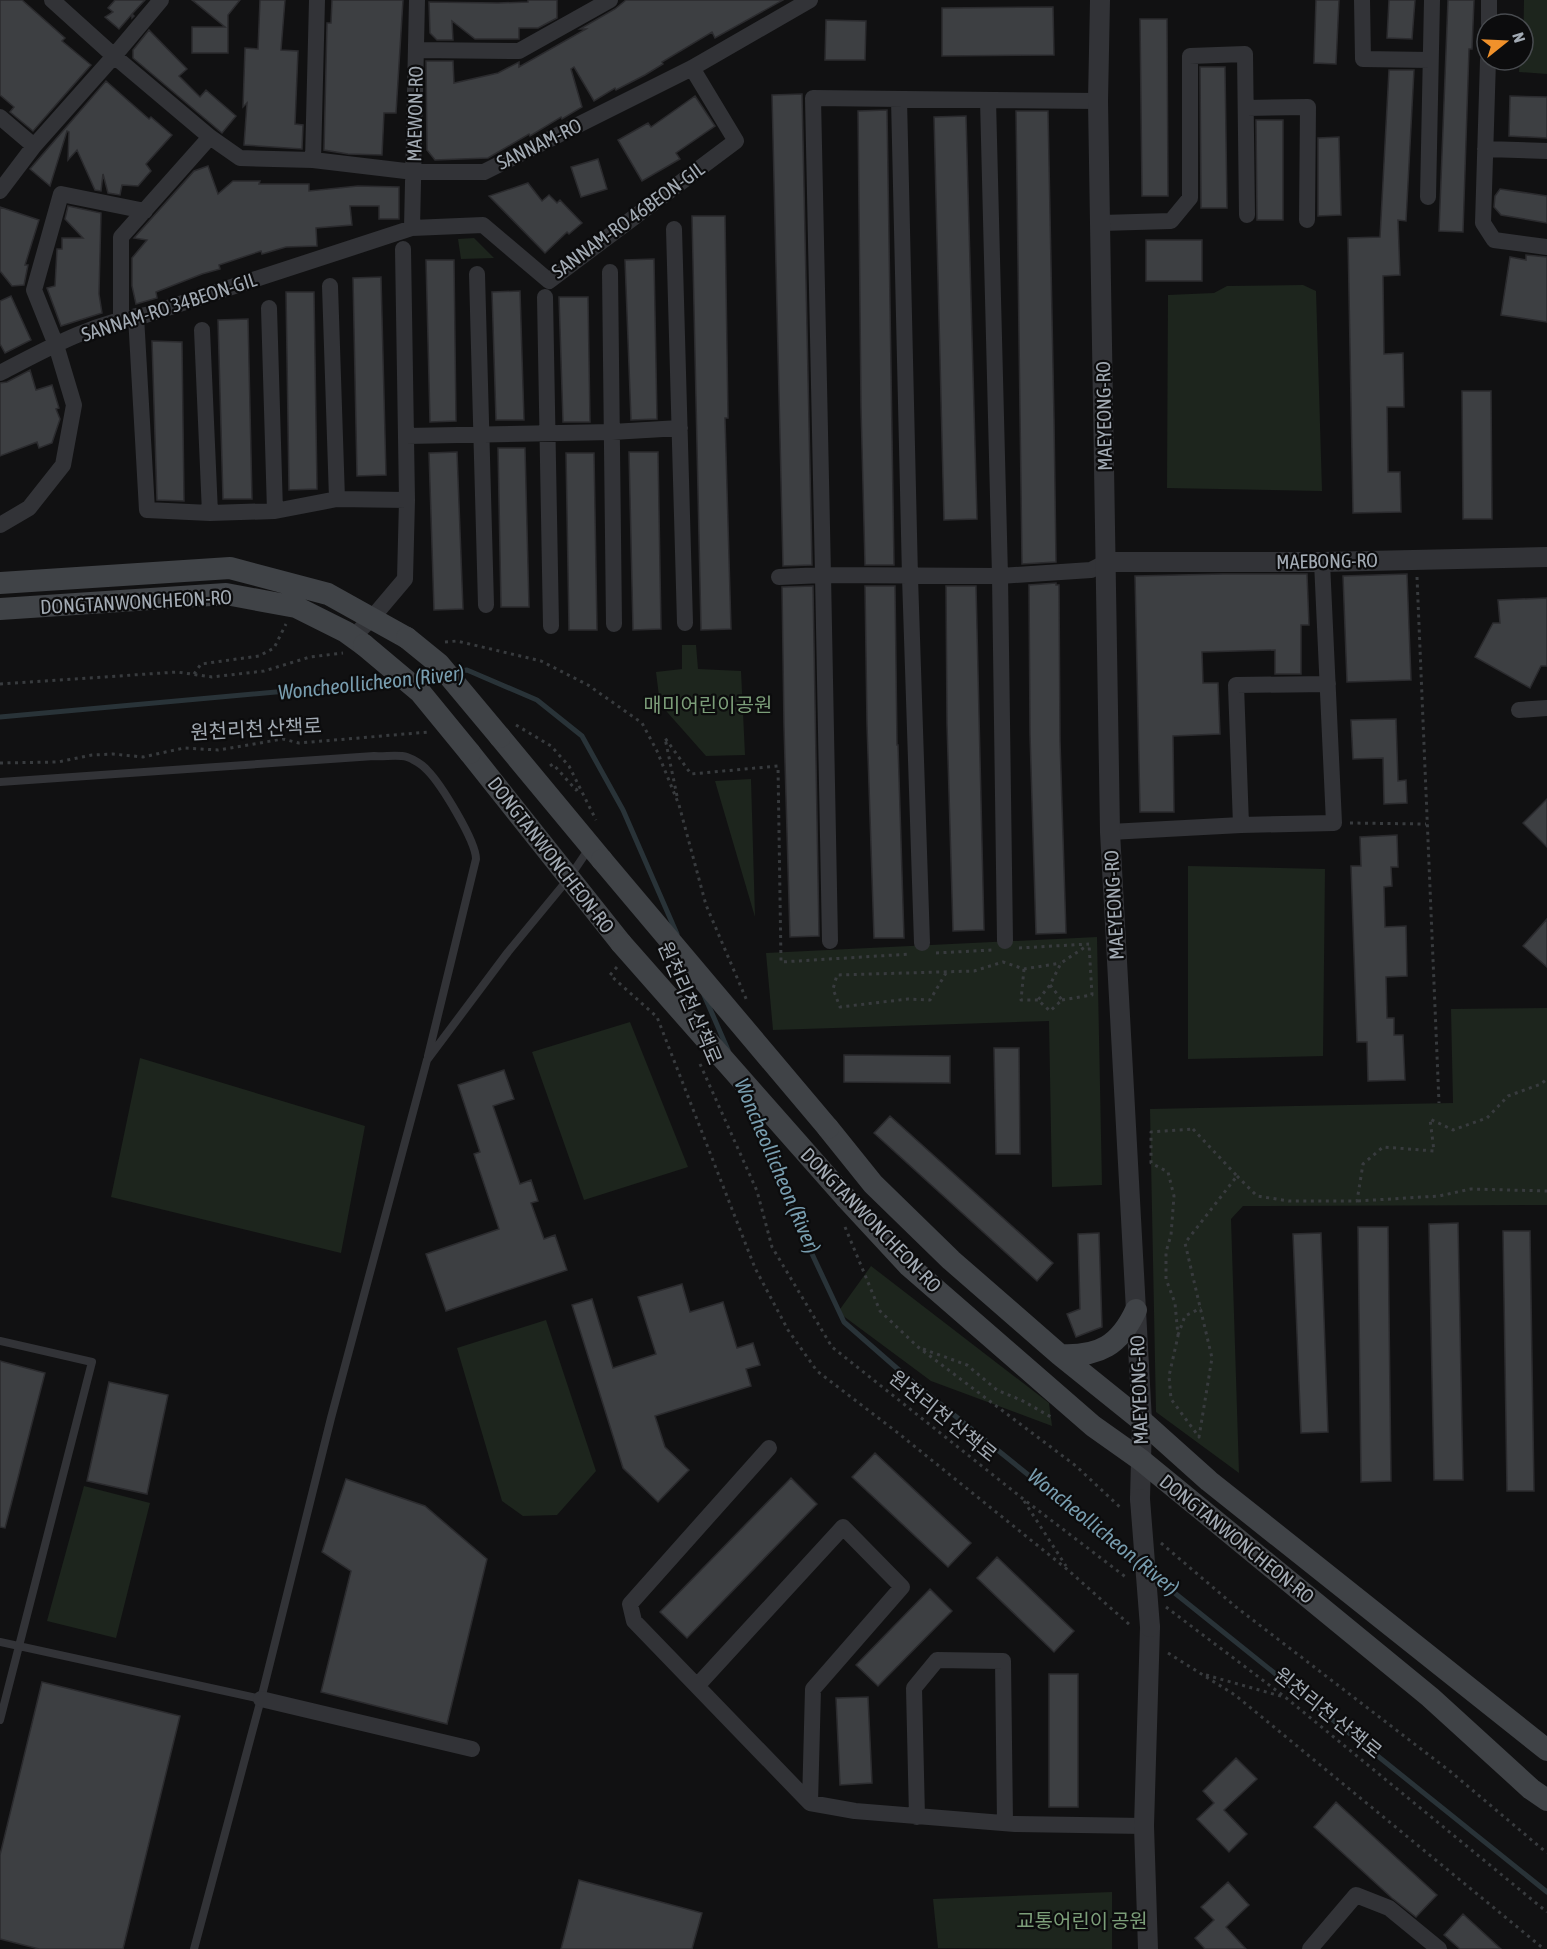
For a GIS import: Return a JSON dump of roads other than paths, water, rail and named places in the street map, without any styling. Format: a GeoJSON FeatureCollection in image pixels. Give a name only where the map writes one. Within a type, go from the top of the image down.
{"type":"FeatureCollection","features":[{"type":"Feature","properties":{"kind":"main road","name":"DONGTANWONCHEON-RO"},"geometry":{"type":"LineString","coordinates":[[0,583],[230,568],[328,594],[407,638],[439,664],[507,730],[873,1184],[906,1218],[1060,1355],[1142,1421],[1209,1481],[1547,1750]]}},
{"type":"Feature","properties":{"kind":"main road","name":"DONGTANWONCHEON-RO"},"geometry":{"type":"LineString","coordinates":[[0,609],[226,594],[296,607],[358,641],[420,692],[621,943],[909,1266],[1093,1426],[1141,1460],[1430,1697],[1547,1800]]}},
{"type":"Feature","properties":{"kind":"main road"},"geometry":{"type":"LineString","coordinates":[[1060,1355],[1089,1354],[1111,1344],[1129,1326],[1136,1310]]}},
{"type":"Feature","properties":{"kind":"street","name":"SANNAM-RO"},"geometry":{"type":"LineString","coordinates":[[52,0],[210,137],[240,158],[313,160],[414,172],[484,171],[692,68],[810,0]]}},
{"type":"Feature","properties":{"kind":"street"},"geometry":{"type":"LineString","coordinates":[[1,189],[34,147],[161,0]]}},
{"type":"Feature","properties":{"kind":"street"},"geometry":{"type":"LineString","coordinates":[[313,160],[317,0]]}},
{"type":"Feature","properties":{"kind":"street","name":"MAEWON-RO"},"geometry":{"type":"LineString","coordinates":[[412,228],[417,0]]}},
{"type":"Feature","properties":{"kind":"street"},"geometry":{"type":"LineString","coordinates":[[417,50],[519,51],[591,5],[610,0]]}},
{"type":"Feature","properties":{"kind":"street","name":"MAEYEONG-RO"},"geometry":{"type":"LineString","coordinates":[[1100,0],[1098,101],[1110,832],[1142,1421],[1141,1460],[1135,1507],[1150,1634],[1144,1826],[1148,1949]]}},
{"type":"Feature","properties":{"kind":"street"},"geometry":{"type":"LineString","coordinates":[[1362,0],[1363,59],[1431,60]]}},
{"type":"Feature","properties":{"kind":"street"},"geometry":{"type":"LineString","coordinates":[[1428,197],[1432,0]]}},
{"type":"Feature","properties":{"kind":"street"},"geometry":{"type":"LineString","coordinates":[[1101,223],[1172,221],[1190,198],[1190,56],[1245,54],[1247,215]]}},
{"type":"Feature","properties":{"kind":"street","name":"SANNAM-RO 46BEON-GIL"},"geometry":{"type":"LineString","coordinates":[[412,228],[483,225],[549,281],[736,141],[692,68]]}},
{"type":"Feature","properties":{"kind":"street"},"geometry":{"type":"LineString","coordinates":[[1488,72],[1483,223],[1494,240],[1547,247]]}},
{"type":"Feature","properties":{"kind":"street"},"geometry":{"type":"LineString","coordinates":[[830,941],[813,98],[1098,101]]}},
{"type":"Feature","properties":{"kind":"street"},"geometry":{"type":"LineString","coordinates":[[899,99],[910,577],[922,943]]}},
{"type":"Feature","properties":{"kind":"street"},"geometry":{"type":"LineString","coordinates":[[988,100],[1000,576],[1005,941]]}},
{"type":"Feature","properties":{"kind":"street"},"geometry":{"type":"LineString","coordinates":[[1247,108],[1308,107],[1307,220]]}},
{"type":"Feature","properties":{"kind":"street"},"geometry":{"type":"LineString","coordinates":[[0,117],[34,147]]}},
{"type":"Feature","properties":{"kind":"street"},"geometry":{"type":"LineString","coordinates":[[210,137],[121,237],[147,510],[210,513],[275,511],[337,499],[407,500]]}},
{"type":"Feature","properties":{"kind":"street"},"geometry":{"type":"LineString","coordinates":[[1485,149],[1547,151]]}},
{"type":"Feature","properties":{"kind":"street","name":"SANNAM-RO 34BEON-GIL"},"geometry":{"type":"LineString","coordinates":[[145,211],[61,194],[34,290],[56,345],[128,318],[412,228]]}},
{"type":"Feature","properties":{"kind":"street"},"geometry":{"type":"LineString","coordinates":[[674,229],[685,623]]}},
{"type":"Feature","properties":{"kind":"street"},"geometry":{"type":"LineString","coordinates":[[358,641],[372,618],[405,579],[407,500],[403,249]]}},
{"type":"Feature","properties":{"kind":"street"},"geometry":{"type":"LineString","coordinates":[[610,272],[614,624]]}},
{"type":"Feature","properties":{"kind":"street"},"geometry":{"type":"LineString","coordinates":[[477,274],[486,605]]}},
{"type":"Feature","properties":{"kind":"street"},"geometry":{"type":"LineString","coordinates":[[330,286],[337,499]]}},
{"type":"Feature","properties":{"kind":"street"},"geometry":{"type":"LineString","coordinates":[[545,297],[551,626]]}},
{"type":"Feature","properties":{"kind":"street"},"geometry":{"type":"LineString","coordinates":[[269,309],[275,511]]}},
{"type":"Feature","properties":{"kind":"street"},"geometry":{"type":"LineString","coordinates":[[202,330],[210,513]]}},
{"type":"Feature","properties":{"kind":"street"},"geometry":{"type":"LineString","coordinates":[[0,373],[56,345],[74,405],[63,465],[29,508],[0,525]]}},
{"type":"Feature","properties":{"kind":"street"},"geometry":{"type":"LineString","coordinates":[[406,436],[612,432],[680,428]]}},
{"type":"Feature","properties":{"kind":"street","name":"MAEBONG-RO"},"geometry":{"type":"LineString","coordinates":[[1107,562],[1322,562],[1547,557]]}},
{"type":"Feature","properties":{"kind":"street"},"geometry":{"type":"LineString","coordinates":[[779,578],[823,575],[1000,576],[1091,570],[1107,562]]}},
{"type":"Feature","properties":{"kind":"street"},"geometry":{"type":"LineString","coordinates":[[1240,825],[1236,685],[1328,684],[1322,562]]}},
{"type":"Feature","properties":{"kind":"street","name":"MAEYEONG-RO"},"geometry":{"type":"LineString","coordinates":[[1110,832],[1334,823],[1328,684]]}},
{"type":"Feature","properties":{"kind":"street"},"geometry":{"type":"LineString","coordinates":[[1519,710],[1547,708]]}},
{"type":"Feature","properties":{"kind":"street"},"geometry":{"type":"LineString","coordinates":[[769,1448],[630,1604],[634,1621],[810,1803],[855,1811],[1005,1823],[1144,1826]]}},
{"type":"Feature","properties":{"kind":"street"},"geometry":{"type":"LineString","coordinates":[[697,1686],[843,1527],[902,1587],[813,1689],[810,1803]]}},
{"type":"Feature","properties":{"kind":"street"},"geometry":{"type":"LineString","coordinates":[[917,1816],[914,1688],[937,1660],[1004,1660],[1005,1823]]}},
{"type":"Feature","properties":{"kind":"street"},"geometry":{"type":"LineString","coordinates":[[261,1699],[472,1749]]}},
{"type":"Feature","properties":{"kind":"street"},"geometry":{"type":"LineString","coordinates":[[1310,1949],[1356,1895],[1389,1908],[1439,1949]]}},
{"type":"Feature","properties":{"kind":"lane"},"geometry":{"type":"LineString","coordinates":[[0,782],[374,756],[407,757],[427,769],[472,840],[476,851],[476,860],[427,1060],[331,1418],[261,1699],[194,1949]]}},
{"type":"Feature","properties":{"kind":"lane"},"geometry":{"type":"LineString","coordinates":[[427,1060],[508,952],[597,844]]}},
{"type":"Feature","properties":{"kind":"lane"},"geometry":{"type":"LineString","coordinates":[[0,1341],[92,1362],[0,1720]]}},
{"type":"Feature","properties":{"kind":"lane"},"geometry":{"type":"LineString","coordinates":[[0,1642],[261,1699]]}},
{"type":"Feature","properties":{"kind":"waterway","name":"Woncheollicheon (River)"},"geometry":{"type":"LineString","coordinates":[[455,672],[467,670],[537,700],[582,736],[623,810],[677,934]]}},
{"type":"Feature","properties":{"kind":"waterway","name":"Woncheollicheon (River)"},"geometry":{"type":"LineString","coordinates":[[414,678],[440,674]]}},
{"type":"Feature","properties":{"kind":"waterway","name":"Woncheollicheon (River)"},"geometry":{"type":"LineString","coordinates":[[0,717],[396,681]]}},
{"type":"Feature","properties":{"kind":"waterway","name":"Woncheollicheon (River)"},"geometry":{"type":"LineString","coordinates":[[704,995],[728,1050]]}},
{"type":"Feature","properties":{"kind":"waterway","name":"Woncheollicheon (River)"},"geometry":{"type":"LineString","coordinates":[[752,1105],[805,1239],[844,1322],[908,1378],[1139,1564]]}},
{"type":"Feature","properties":{"kind":"waterway","name":"Woncheollicheon (River)"},"geometry":{"type":"LineString","coordinates":[[1151,1574],[1547,1892]]}},
{"type":"Feature","properties":{"kind":"park label","name":"매미어린이공원"},"geometry":{"type":"Point","coordinates":[708,705]}},
{"type":"Feature","properties":{"kind":"park label","name":"교통어린이 공원"},"geometry":{"type":"Point","coordinates":[1082,1921]}}]}
